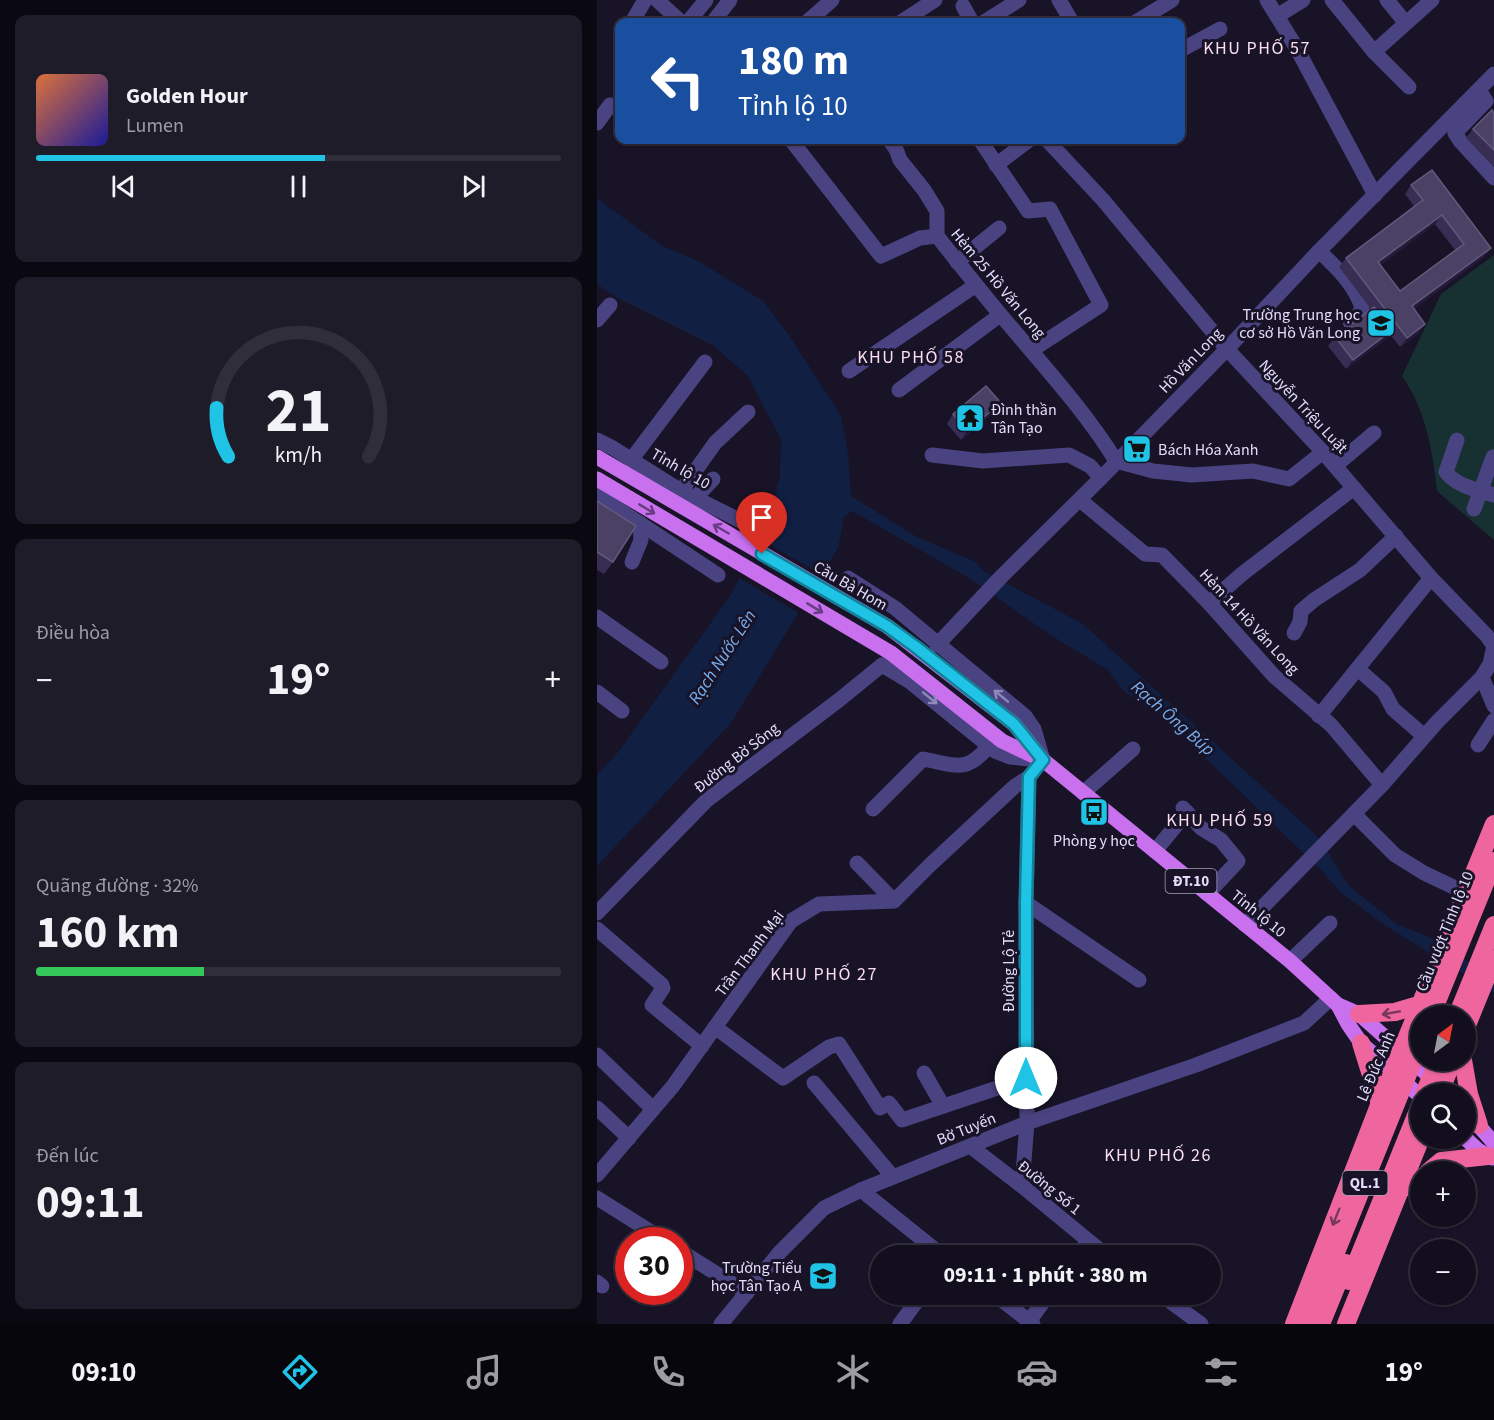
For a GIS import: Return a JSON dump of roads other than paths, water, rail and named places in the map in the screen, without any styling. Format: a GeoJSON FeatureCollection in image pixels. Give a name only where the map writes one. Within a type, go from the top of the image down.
{"type":"FeatureCollection","features":[{"type":"Feature","properties":{"kind":"highway","name":"Lê Đức Anh"},"geometry":{"type":"LineString","coordinates":[[1430,1005],[1435,972],[1494,824]]}},
{"type":"Feature","properties":{"kind":"highway","name":"Cầu vượt Tỉnh lộ 10"},"geometry":{"type":"LineString","coordinates":[[1432,1005],[1494,861]]}},
{"type":"Feature","properties":{"kind":"highway","name":"Cầu vượt Tỉnh lộ 10"},"geometry":{"type":"LineString","coordinates":[[1448,1005],[1494,890]]}},
{"type":"Feature","properties":{"kind":"highway"},"geometry":{"type":"LineString","coordinates":[[1466,893],[1479,908],[1494,917]]}},
{"type":"Feature","properties":{"kind":"highway"},"geometry":{"type":"LineString","coordinates":[[1461,1005],[1494,925]]}},
{"type":"Feature","properties":{"kind":"highway"},"geometry":{"type":"LineString","coordinates":[[1476,1009],[1494,959]]}},
{"type":"Feature","properties":{"kind":"highway"},"geometry":{"type":"LineString","coordinates":[[1476,1016],[1491,986]]}},
{"type":"Feature","properties":{"kind":"highway"},"geometry":{"type":"LineString","coordinates":[[1359,1014],[1410,1012]]}},
{"type":"Feature","properties":{"kind":"highway","name":"Lê Đức Anh"},"geometry":{"type":"LineString","coordinates":[[1294,1324],[1393,1072],[1410,1040]]}},
{"type":"Feature","properties":{"kind":"highway"},"geometry":{"type":"LineString","coordinates":[[1361,1042],[1380,1104]]}},
{"type":"Feature","properties":{"kind":"highway","name":"QL.1"},"geometry":{"type":"LineString","coordinates":[[1307,1324],[1410,1069]]}},
{"type":"Feature","properties":{"kind":"highway","name":"QL.1"},"geometry":{"type":"LineString","coordinates":[[1321,1324],[1423,1071]]}},
{"type":"Feature","properties":{"kind":"highway"},"geometry":{"type":"LineString","coordinates":[[1464,1071],[1479,1125]]}},
{"type":"Feature","properties":{"kind":"highway","name":"QL.1"},"geometry":{"type":"LineString","coordinates":[[1332,1324],[1410,1130]]}},
{"type":"Feature","properties":{"kind":"highway","name":"QL.1"},"geometry":{"type":"LineString","coordinates":[[1346,1324],[1417,1149]]}},
{"type":"Feature","properties":{"kind":"highway"},"geometry":{"type":"LineString","coordinates":[[1441,1161],[1492,1152]]}},
{"type":"Feature","properties":{"kind":"highway"},"geometry":{"type":"LineString","coordinates":[[1353,1171],[1373,1168],[1389,1173],[1399,1183],[1410,1186]]}},
{"type":"Feature","properties":{"kind":"highway","name":"QL.1"},"geometry":{"type":"LineString","coordinates":[[1354,1324],[1410,1188]]}},
{"type":"Feature","properties":{"kind":"highway"},"geometry":{"type":"LineString","coordinates":[[1313,1276],[1339,1274],[1353,1281],[1364,1297]]}},
{"type":"Feature","properties":{"kind":"main road","name":"Cầu Bà Hom"},"geometry":{"type":"LineString","coordinates":[[597,457],[887,626],[1014,724]]}},
{"type":"Feature","properties":{"kind":"main road","name":"ĐT.10"},"geometry":{"type":"LineString","coordinates":[[597,479],[891,653],[995,743]]}},
{"type":"Feature","properties":{"kind":"main road","name":"Tỉnh lộ 10"},"geometry":{"type":"LineString","coordinates":[[1014,724],[1043,760],[1290,961],[1335,1001],[1359,1014],[1435,1083]]}},
{"type":"Feature","properties":{"kind":"main road","name":"Tỉnh lộ 10"},"geometry":{"type":"LineString","coordinates":[[995,743],[1043,760]]}},
{"type":"Feature","properties":{"kind":"main road","name":"Tỉnh lộ 10"},"geometry":{"type":"LineString","coordinates":[[1335,1001],[1361,1042],[1410,1087]]}},
{"type":"Feature","properties":{"kind":"main road"},"geometry":{"type":"LineString","coordinates":[[1476,1122],[1492,1152]]}},
{"type":"Feature","properties":{"kind":"main road"},"geometry":{"type":"LineString","coordinates":[[1476,1144],[1492,1152]]}},
{"type":"Feature","properties":{"kind":"street"},"geometry":{"type":"LineString","coordinates":[[634,18],[645,0]]}},
{"type":"Feature","properties":{"kind":"street"},"geometry":{"type":"LineString","coordinates":[[657,0],[677,18]]}},
{"type":"Feature","properties":{"kind":"street"},"geometry":{"type":"LineString","coordinates":[[691,18],[706,0]]}},
{"type":"Feature","properties":{"kind":"street"},"geometry":{"type":"LineString","coordinates":[[716,18],[730,0]]}},
{"type":"Feature","properties":{"kind":"street"},"geometry":{"type":"LineString","coordinates":[[812,18],[832,0]]}},
{"type":"Feature","properties":{"kind":"street"},"geometry":{"type":"LineString","coordinates":[[907,18],[935,0]]}},
{"type":"Feature","properties":{"kind":"street"},"geometry":{"type":"LineString","coordinates":[[990,18],[1019,0]]}},
{"type":"Feature","properties":{"kind":"street"},"geometry":{"type":"LineString","coordinates":[[1143,18],[1172,0]]}},
{"type":"Feature","properties":{"kind":"street"},"geometry":{"type":"LineString","coordinates":[[1267,0],[1296,47],[1375,195]]}},
{"type":"Feature","properties":{"kind":"street"},"geometry":{"type":"LineString","coordinates":[[1277,16],[1303,0]]}},
{"type":"Feature","properties":{"kind":"street"},"geometry":{"type":"LineString","coordinates":[[1332,0],[1374,52],[1409,87]]}},
{"type":"Feature","properties":{"kind":"street"},"geometry":{"type":"LineString","coordinates":[[1387,0],[1405,22]]}},
{"type":"Feature","properties":{"kind":"street"},"geometry":{"type":"LineString","coordinates":[[1374,52],[1432,0]]}},
{"type":"Feature","properties":{"kind":"street"},"geometry":{"type":"LineString","coordinates":[[1061,1],[1070,18]]}},
{"type":"Feature","properties":{"kind":"street"},"geometry":{"type":"LineString","coordinates":[[963,6],[970,18]]}},
{"type":"Feature","properties":{"kind":"street"},"geometry":{"type":"LineString","coordinates":[[1185,48],[1220,29]]}},
{"type":"Feature","properties":{"kind":"street","name":"Hồ Văn Long"},"geometry":{"type":"LineString","coordinates":[[937,645],[1494,74]]}},
{"type":"Feature","properties":{"kind":"street"},"geometry":{"type":"LineString","coordinates":[[1479,90],[1486,101],[1455,133],[1494,178]]}},
{"type":"Feature","properties":{"kind":"street"},"geometry":{"type":"LineString","coordinates":[[597,123],[610,105]]}},
{"type":"Feature","properties":{"kind":"street","name":"Hẻm 25 Hồ Văn Long"},"geometry":{"type":"LineString","coordinates":[[794,144],[881,256],[920,238],[937,236],[1000,315],[1032,350],[1116,461]]}},
{"type":"Feature","properties":{"kind":"street"},"geometry":{"type":"LineString","coordinates":[[892,144],[900,160],[924,190],[937,212],[937,236]]}},
{"type":"Feature","properties":{"kind":"street"},"geometry":{"type":"LineString","coordinates":[[983,144],[1028,211],[1050,209],[1101,305],[1032,350]]}},
{"type":"Feature","properties":{"kind":"street"},"geometry":{"type":"LineString","coordinates":[[996,165],[1024,144]]}},
{"type":"Feature","properties":{"kind":"street","name":"Nguyễn Triệu Luật"},"geometry":{"type":"LineString","coordinates":[[1051,144],[1103,200],[1227,349],[1323,452],[1431,578],[1494,646],[1492,662],[1482,677],[1424,736],[1382,785],[1245,925]]}},
{"type":"Feature","properties":{"kind":"street"},"geometry":{"type":"LineString","coordinates":[[957,262],[999,228]]}},
{"type":"Feature","properties":{"kind":"street"},"geometry":{"type":"LineString","coordinates":[[1319,252],[1356,291],[1362,307],[1358,316],[1350,322]]}},
{"type":"Feature","properties":{"kind":"street"},"geometry":{"type":"LineString","coordinates":[[849,371],[976,285]]}},
{"type":"Feature","properties":{"kind":"street"},"geometry":{"type":"LineString","coordinates":[[597,320],[610,305]]}},
{"type":"Feature","properties":{"kind":"street"},"geometry":{"type":"LineString","coordinates":[[899,390],[1000,315]]}},
{"type":"Feature","properties":{"kind":"street"},"geometry":{"type":"LineString","coordinates":[[631,460],[705,362]]}},
{"type":"Feature","properties":{"kind":"street"},"geometry":{"type":"LineString","coordinates":[[688,494],[715,443],[748,412]]}},
{"type":"Feature","properties":{"kind":"street"},"geometry":{"type":"LineString","coordinates":[[1335,466],[1374,433]]}},
{"type":"Feature","properties":{"kind":"street","name":"Tỉnh lộ 10"},"geometry":{"type":"LineString","coordinates":[[597,440],[688,494],[749,525]]}},
{"type":"Feature","properties":{"kind":"street"},"geometry":{"type":"LineString","coordinates":[[1457,440],[1446,472],[1451,478],[1488,493]]}},
{"type":"Feature","properties":{"kind":"street"},"geometry":{"type":"LineString","coordinates":[[1116,461],[1153,471],[1192,475],[1253,471],[1289,479],[1323,452]]}},
{"type":"Feature","properties":{"kind":"street"},"geometry":{"type":"LineString","coordinates":[[932,455],[983,461],[1069,455],[1090,466],[1101,478]]}},
{"type":"Feature","properties":{"kind":"street"},"geometry":{"type":"LineString","coordinates":[[1474,509],[1488,493],[1494,457]]}},
{"type":"Feature","properties":{"kind":"street"},"geometry":{"type":"LineString","coordinates":[[688,494],[713,478]]}},
{"type":"Feature","properties":{"kind":"street"},"geometry":{"type":"LineString","coordinates":[[1209,603],[1242,574],[1354,488]]}},
{"type":"Feature","properties":{"kind":"street"},"geometry":{"type":"LineString","coordinates":[[597,495],[718,575]]}},
{"type":"Feature","properties":{"kind":"street","name":"Hẻm 14 Hồ Văn Long"},"geometry":{"type":"LineString","coordinates":[[1080,500],[1145,554],[1162,555],[1209,603],[1274,676],[1331,725],[1382,785]]}},
{"type":"Feature","properties":{"kind":"street"},"geometry":{"type":"LineString","coordinates":[[632,562],[641,540],[640,523]]}},
{"type":"Feature","properties":{"kind":"street"},"geometry":{"type":"LineString","coordinates":[[1294,633],[1300,622],[1301,612],[1314,600],[1360,570],[1396,536]]}},
{"type":"Feature","properties":{"kind":"street"},"geometry":{"type":"LineString","coordinates":[[848,578],[895,608],[1025,716],[1034,729],[1043,760],[1029,777],[1015,786],[894,901],[857,863]]}},
{"type":"Feature","properties":{"kind":"street"},"geometry":{"type":"LineString","coordinates":[[1319,716],[1431,578]]}},
{"type":"Feature","properties":{"kind":"street"},"geometry":{"type":"LineString","coordinates":[[597,617],[661,662]]}},
{"type":"Feature","properties":{"kind":"street","name":"Tỉnh lộ 10"},"geometry":{"type":"LineString","coordinates":[[882,665],[909,681],[995,743]]}},
{"type":"Feature","properties":{"kind":"street","name":"Đường Bờ Sông"},"geometry":{"type":"LineString","coordinates":[[597,913],[707,800],[882,665]]}},
{"type":"Feature","properties":{"kind":"street"},"geometry":{"type":"LineString","coordinates":[[1358,669],[1384,692],[1393,709],[1424,736]]}},
{"type":"Feature","properties":{"kind":"street"},"geometry":{"type":"LineString","coordinates":[[1482,677],[1494,706]]}},
{"type":"Feature","properties":{"kind":"street"},"geometry":{"type":"LineString","coordinates":[[597,692],[622,711]]}},
{"type":"Feature","properties":{"kind":"street"},"geometry":{"type":"LineString","coordinates":[[1478,745],[1494,720]]}},
{"type":"Feature","properties":{"kind":"street"},"geometry":{"type":"LineString","coordinates":[[873,810],[923,759],[962,766],[979,758],[995,743]]}},
{"type":"Feature","properties":{"kind":"street"},"geometry":{"type":"LineString","coordinates":[[1083,793],[1133,749]]}},
{"type":"Feature","properties":{"kind":"street","name":"Đường Lộ Tẻ"},"geometry":{"type":"LineString","coordinates":[[1022,1186],[1027,1123],[1026,903],[1029,777]]}},
{"type":"Feature","properties":{"kind":"street"},"geometry":{"type":"LineString","coordinates":[[1155,851],[1185,810],[1201,828],[1221,840],[1238,861],[1207,894]]}},
{"type":"Feature","properties":{"kind":"street"},"geometry":{"type":"LineString","coordinates":[[1354,814],[1395,855],[1424,873],[1466,893]]}},
{"type":"Feature","properties":{"kind":"street","name":"Trần Thanh Mại"},"geometry":{"type":"LineString","coordinates":[[597,1175],[673,1086],[791,921],[819,904],[894,901]]}},
{"type":"Feature","properties":{"kind":"street"},"geometry":{"type":"LineString","coordinates":[[1026,903],[1139,980]]}},
{"type":"Feature","properties":{"kind":"street"},"geometry":{"type":"LineString","coordinates":[[1290,961],[1330,923]]}},
{"type":"Feature","properties":{"kind":"street"},"geometry":{"type":"LineString","coordinates":[[597,929],[662,985],[663,988],[652,1005],[702,1046]]}},
{"type":"Feature","properties":{"kind":"street","name":"Bờ Tuyến"},"geometry":{"type":"LineString","coordinates":[[721,1324],[780,1252],[824,1208],[861,1190],[1027,1123],[1196,1065],[1303,1023],[1335,1001]]}},
{"type":"Feature","properties":{"kind":"street"},"geometry":{"type":"LineString","coordinates":[[715,1028],[783,1078],[829,1047],[839,1044],[880,1108],[889,1103],[902,1119],[1026,1078]]}},
{"type":"Feature","properties":{"kind":"street"},"geometry":{"type":"LineString","coordinates":[[597,1055],[653,1109]]}},
{"type":"Feature","properties":{"kind":"street"},"geometry":{"type":"LineString","coordinates":[[924,1073],[943,1106]]}},
{"type":"Feature","properties":{"kind":"street"},"geometry":{"type":"LineString","coordinates":[[815,1083],[893,1177]]}},
{"type":"Feature","properties":{"kind":"street"},"geometry":{"type":"LineString","coordinates":[[597,1108],[629,1138]]}},
{"type":"Feature","properties":{"kind":"street","name":"Đường Số 1"},"geometry":{"type":"LineString","coordinates":[[970,1146],[1093,1245]]}},
{"type":"Feature","properties":{"kind":"street"},"geometry":{"type":"LineString","coordinates":[[861,1190],[929,1245]]}},
{"type":"Feature","properties":{"kind":"street"},"geometry":{"type":"LineString","coordinates":[[597,1198],[643,1227]]}},
{"type":"Feature","properties":{"kind":"street"},"geometry":{"type":"LineString","coordinates":[[1085,1245],[1088,1241]]}},
{"type":"Feature","properties":{"kind":"street"},"geometry":{"type":"LineString","coordinates":[[693,1259],[747,1293]]}},
{"type":"Feature","properties":{"kind":"street"},"geometry":{"type":"LineString","coordinates":[[900,1324],[915,1305]]}},
{"type":"Feature","properties":{"kind":"street"},"geometry":{"type":"LineString","coordinates":[[1008,1305],[1030,1323],[1042,1305]]}},
{"type":"Feature","properties":{"kind":"street"},"geometry":{"type":"LineString","coordinates":[[1183,1305],[1201,1324]]}},
{"type":"Feature","properties":{"kind":"water","name":"Rạch Nước Lên"},"geometry":{"type":"Polygon","coordinates":[[[597,198],[662,246],[700,262],[763,301],[789,335],[841,416],[848,453],[851,496],[917,537],[974,561],[985,572],[1083,624],[1319,838],[1349,886],[1398,925],[1430,937],[1494,978],[1494,993],[1386,926],[1341,893],[1323,872],[1152,706],[1124,691],[1108,670],[1049,634],[969,578],[852,511],[844,517],[838,548],[731,723],[597,866],[597,775],[619,751],[732,593],[772,509],[780,475],[781,440],[748,376],[714,346],[612,295],[597,284],[597,198]]]}},
{"type":"Feature","properties":{"kind":"place","name":"Trường Trung học cơ sở Hồ Văn Long"},"geometry":{"type":"Point","coordinates":[1381,323]}},
{"type":"Feature","properties":{"kind":"place","name":"Đình thần Tân Tạo"},"geometry":{"type":"Point","coordinates":[970,418]}},
{"type":"Feature","properties":{"kind":"place","name":"Bách Hóa Xanh"},"geometry":{"type":"Point","coordinates":[1137,449]}},
{"type":"Feature","properties":{"kind":"place","name":"Phòng y học"},"geometry":{"type":"Point","coordinates":[1094,812]}},
{"type":"Feature","properties":{"kind":"place","name":"Trường Tiểu học Tân Tạo A"},"geometry":{"type":"Point","coordinates":[823,1276]}},
{"type":"Feature","properties":{"kind":"district","name":"KHU PHỐ 57"},"geometry":{"type":"Point","coordinates":[1257,48]}},
{"type":"Feature","properties":{"kind":"district","name":"KHU PHỐ 58"},"geometry":{"type":"Point","coordinates":[911,357]}},
{"type":"Feature","properties":{"kind":"district","name":"KHU PHỐ 59"},"geometry":{"type":"Point","coordinates":[1220,820]}},
{"type":"Feature","properties":{"kind":"district","name":"KHU PHỐ 27"},"geometry":{"type":"Point","coordinates":[824,974]}},
{"type":"Feature","properties":{"kind":"district","name":"KHU PHỐ 26"},"geometry":{"type":"Point","coordinates":[1158,1155]}},
{"type":"Feature","properties":{"kind":"water label","name":"Rạch Ông Búp"},"geometry":{"type":"Point","coordinates":[1173,718]}}]}
